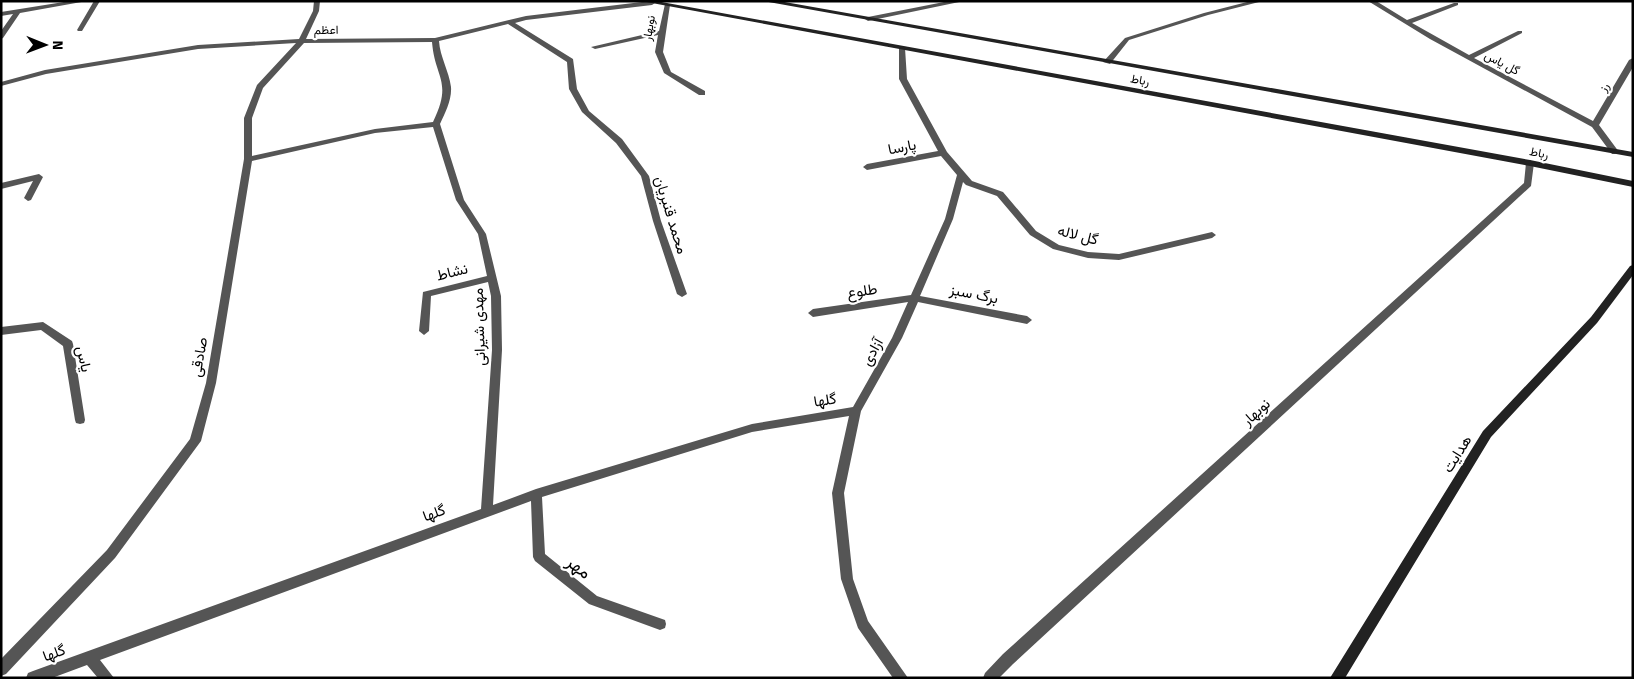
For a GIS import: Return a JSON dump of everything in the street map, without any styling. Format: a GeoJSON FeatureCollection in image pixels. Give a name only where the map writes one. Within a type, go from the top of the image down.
{"type":"FeatureCollection","features":[{"type":"Feature","properties":{"kind":"main road","name":"رباط"},"geometry":{"type":"LineString","coordinates":[[766,1],[1633,155]]}},
{"type":"Feature","properties":{"kind":"main road","name":"رباط"},"geometry":{"type":"LineString","coordinates":[[648,2],[1530,163],[1633,184]]}},
{"type":"Feature","properties":{"kind":"main road","name":"هدایت"},"geometry":{"type":"LineString","coordinates":[[1337,678],[1487,434],[1594,320],[1633,268]]}},
{"type":"Feature","properties":{"kind":"street"},"geometry":{"type":"LineString","coordinates":[[1,14],[84,1]]}},
{"type":"Feature","properties":{"kind":"street"},"geometry":{"type":"LineString","coordinates":[[80,30],[97,1]]}},
{"type":"Feature","properties":{"kind":"street","name":"صادقی"},"geometry":{"type":"LineString","coordinates":[[1,669],[111,554],[195,441],[211,383],[248,159],[248,118],[260,87],[302,41],[316,11],[317,1]]}},
{"type":"Feature","properties":{"kind":"street"},"geometry":{"type":"LineString","coordinates":[[868,19],[961,1]]}},
{"type":"Feature","properties":{"kind":"street","name":"گل یاس"},"geometry":{"type":"LineString","coordinates":[[1372,1],[1406,23],[1468,58],[1594,125],[1615,152]]}},
{"type":"Feature","properties":{"kind":"street","name":"اعظم"},"geometry":{"type":"LineString","coordinates":[[1,84],[45,72],[198,47],[302,41],[435,40],[509,22],[564,12],[648,2]]}},
{"type":"Feature","properties":{"kind":"street"},"geometry":{"type":"LineString","coordinates":[[1107,62],[1126,39],[1206,14],[1256,2]]}},
{"type":"Feature","properties":{"kind":"street"},"geometry":{"type":"LineString","coordinates":[[1406,23],[1456,4]]}},
{"type":"Feature","properties":{"kind":"street","name":"نوبهار"},"geometry":{"type":"LineString","coordinates":[[667,5],[659,52],[668,73],[702,93]]}},
{"type":"Feature","properties":{"kind":"street"},"geometry":{"type":"LineString","coordinates":[[1,37],[18,11]]}},
{"type":"Feature","properties":{"kind":"street","name":"محمد قنبریان"},"geometry":{"type":"LineString","coordinates":[[509,22],[570,61],[572,90],[586,112],[619,141],[646,176],[657,221],[682,294]]}},
{"type":"Feature","properties":{"kind":"street"},"geometry":{"type":"LineString","coordinates":[[595,47],[662,32]]}},
{"type":"Feature","properties":{"kind":"street"},"geometry":{"type":"LineString","coordinates":[[1468,58],[1520,32]]}},
{"type":"Feature","properties":{"kind":"street"},"geometry":{"type":"LineString","coordinates":[[248,159],[376,131],[436,124],[444,105],[447,83],[436,56],[435,40]]}},
{"type":"Feature","properties":{"kind":"street"},"geometry":{"type":"LineString","coordinates":[[901,48],[903,79],[943,153],[961,175]]}},
{"type":"Feature","properties":{"kind":"street","name":"رز"},"geometry":{"type":"LineString","coordinates":[[1594,125],[1633,60]]}},
{"type":"Feature","properties":{"kind":"street","name":"مهدی شیرانی"},"geometry":{"type":"LineString","coordinates":[[436,124],[460,200],[482,234],[496,296],[497,350],[487,511]]}},
{"type":"Feature","properties":{"kind":"street","name":"پارسا"},"geometry":{"type":"LineString","coordinates":[[867,168],[943,153]]}},
{"type":"Feature","properties":{"kind":"street","name":"نوبهار"},"geometry":{"type":"LineString","coordinates":[[990,678],[1015,652],[1528,184],[1530,163]]}},
{"type":"Feature","properties":{"kind":"street","name":"گل لاله"},"geometry":{"type":"LineString","coordinates":[[961,175],[969,183],[1000,194],[1033,233],[1056,247],[1088,254],[1119,257],[1212,235]]}},
{"type":"Feature","properties":{"kind":"street","name":"آزادی"},"geometry":{"type":"LineString","coordinates":[[901,678],[863,624],[847,579],[838,493],[856,411],[897,338],[915,298],[949,219],[961,175]]}},
{"type":"Feature","properties":{"kind":"street"},"geometry":{"type":"LineString","coordinates":[[1,186],[39,177],[28,198]]}},
{"type":"Feature","properties":{"kind":"street","name":"نشاط"},"geometry":{"type":"LineString","coordinates":[[424,331],[426,294],[492,278]]}},
{"type":"Feature","properties":{"kind":"street","name":"طلوع"},"geometry":{"type":"LineString","coordinates":[[813,313],[915,298]]}},
{"type":"Feature","properties":{"kind":"street","name":"برگ سبز"},"geometry":{"type":"LineString","coordinates":[[915,298],[1027,320]]}},
{"type":"Feature","properties":{"kind":"street","name":"یاس"},"geometry":{"type":"LineString","coordinates":[[1,331],[43,326],[68,344],[80,420]]}},
{"type":"Feature","properties":{"kind":"street","name":"گلها"},"geometry":{"type":"LineString","coordinates":[[33,678],[536,494],[752,428],[856,411]]}},
{"type":"Feature","properties":{"kind":"street","name":"مهر"},"geometry":{"type":"LineString","coordinates":[[536,494],[538,557],[593,600],[660,624]]}},
{"type":"Feature","properties":{"kind":"street"},"geometry":{"type":"LineString","coordinates":[[89,657],[107,678]]}}]}
